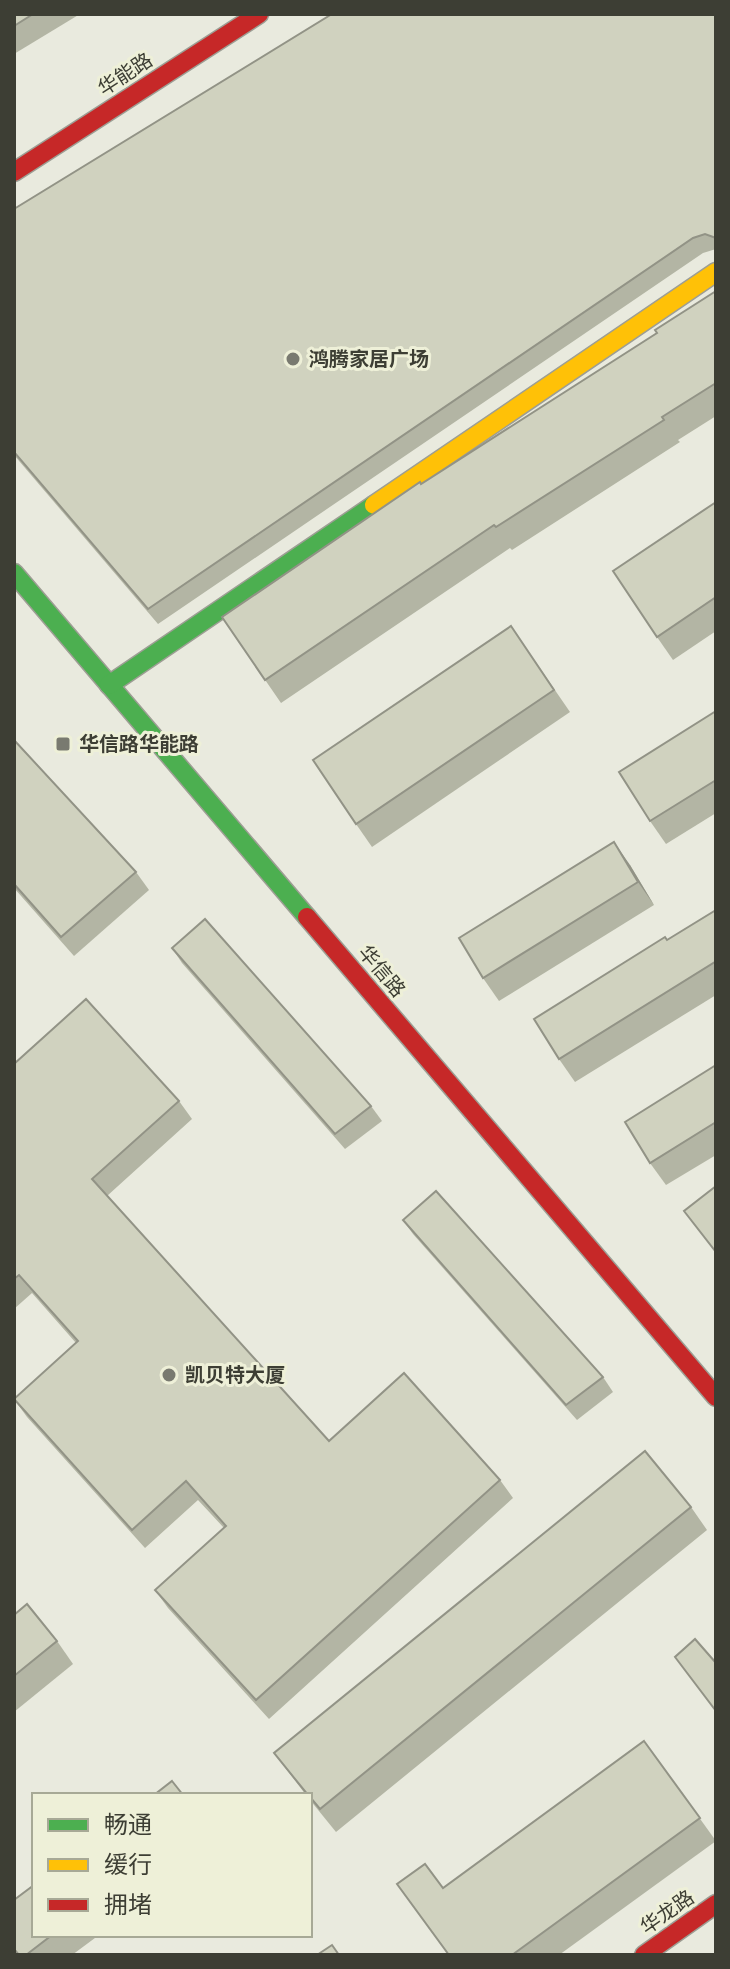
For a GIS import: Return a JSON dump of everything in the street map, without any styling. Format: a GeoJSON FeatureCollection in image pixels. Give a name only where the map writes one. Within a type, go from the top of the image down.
{"type":"FeatureCollection","features":[{"type":"Feature","properties":{"kind":"main road","name":"华能路"},"geometry":{"type":"LineString","coordinates":[[14,172],[259,14]]}},
{"type":"Feature","properties":{"kind":"main road"},"geometry":{"type":"LineString","coordinates":[[109,685],[716,272]]}},
{"type":"Feature","properties":{"kind":"main road","name":"华信路"},"geometry":{"type":"LineString","coordinates":[[14,573],[716,1397]]}},
{"type":"Feature","properties":{"kind":"main road","name":"华龙路"},"geometry":{"type":"LineString","coordinates":[[644,1955],[716,1904]]}},
{"type":"Feature","properties":{"kind":"building"},"geometry":{"type":"Polygon","coordinates":[[[14,14],[33,14],[14,26],[14,14]]]}},
{"type":"Feature","properties":{"kind":"building","name":"鸿腾家居广场"},"geometry":{"type":"Polygon","coordinates":[[[332,14],[716,14],[716,238],[705,234],[693,238],[148,609],[14,452],[14,209],[332,14]]]}},
{"type":"Feature","properties":{"kind":"building"},"geometry":{"type":"Polygon","coordinates":[[[716,291],[716,383],[662,417],[664,420],[496,527],[494,525],[265,680],[222,617],[420,482],[657,333],[655,330],[716,291]]]}},
{"type":"Feature","properties":{"kind":"building"},"geometry":{"type":"Polygon","coordinates":[[[716,502],[716,597],[657,637],[613,571],[716,502]]]}},
{"type":"Feature","properties":{"kind":"building"},"geometry":{"type":"Polygon","coordinates":[[[511,626],[554,690],[356,824],[313,760],[511,626]]]}},
{"type":"Feature","properties":{"kind":"building"},"geometry":{"type":"Polygon","coordinates":[[[716,711],[716,780],[650,821],[619,772],[716,711]]]}},
{"type":"Feature","properties":{"kind":"building"},"geometry":{"type":"Polygon","coordinates":[[[14,740],[136,872],[61,937],[14,884],[14,740]]]}},
{"type":"Feature","properties":{"kind":"building"},"geometry":{"type":"Polygon","coordinates":[[[614,842],[638,882],[483,978],[459,938],[614,842]]]}},
{"type":"Feature","properties":{"kind":"building"},"geometry":{"type":"Polygon","coordinates":[[[716,910],[716,964],[559,1059],[534,1019],[665,937],[667,940],[716,910]]]}},
{"type":"Feature","properties":{"kind":"building"},"geometry":{"type":"Polygon","coordinates":[[[205,919],[371,1106],[335,1134],[172,948],[205,919]]]}},
{"type":"Feature","properties":{"kind":"building","name":"凯贝特大厦"},"geometry":{"type":"Polygon","coordinates":[[[86,999],[179,1101],[92,1179],[329,1441],[404,1373],[500,1480],[256,1700],[155,1590],[226,1526],[186,1481],[132,1530],[14,1399],[78,1341],[19,1275],[14,1279],[14,1064],[86,999]]]}},
{"type":"Feature","properties":{"kind":"building"},"geometry":{"type":"Polygon","coordinates":[[[716,1065],[716,1122],[650,1163],[625,1122],[716,1065]]]}},
{"type":"Feature","properties":{"kind":"building"},"geometry":{"type":"Polygon","coordinates":[[[716,1186],[716,1252],[684,1211],[716,1186]]]}},
{"type":"Feature","properties":{"kind":"building"},"geometry":{"type":"Polygon","coordinates":[[[436,1191],[603,1377],[566,1405],[403,1220],[436,1191]]]}},
{"type":"Feature","properties":{"kind":"building"},"geometry":{"type":"Polygon","coordinates":[[[645,1451],[691,1507],[320,1809],[312,1799],[312,1793],[306,1793],[274,1753],[645,1451]]]}},
{"type":"Feature","properties":{"kind":"building"},"geometry":{"type":"Polygon","coordinates":[[[27,1604],[57,1641],[14,1676],[14,1615],[27,1604]]]}},
{"type":"Feature","properties":{"kind":"building"},"geometry":{"type":"Polygon","coordinates":[[[695,1639],[716,1663],[716,1711],[675,1657],[695,1639]]]}},
{"type":"Feature","properties":{"kind":"building"},"geometry":{"type":"Polygon","coordinates":[[[644,1741],[700,1818],[512,1955],[449,1955],[397,1884],[425,1864],[443,1888],[644,1741]]]}},
{"type":"Feature","properties":{"kind":"building"},"geometry":{"type":"Polygon","coordinates":[[[172,1781],[181,1793],[157,1793],[172,1781]]]}},
{"type":"Feature","properties":{"kind":"building"},"geometry":{"type":"Polygon","coordinates":[[[32,1886],[32,1937],[49,1937],[26,1955],[19,1955],[14,1949],[14,1900],[32,1886]]]}},
{"type":"Feature","properties":{"kind":"building"},"geometry":{"type":"Polygon","coordinates":[[[332,1945],[339,1955],[317,1955],[332,1945]]]}},
{"type":"Feature","properties":{"kind":"traffic: fast"},"geometry":{"type":"LineString","coordinates":[[109,685],[374,505]]}},
{"type":"Feature","properties":{"kind":"traffic: fast"},"geometry":{"type":"LineString","coordinates":[[14,573],[307,917]]}},
{"type":"Feature","properties":{"kind":"traffic: slow"},"geometry":{"type":"LineString","coordinates":[[374,505],[716,272]]}},
{"type":"Feature","properties":{"kind":"traffic: jam"},"geometry":{"type":"LineString","coordinates":[[14,172],[259,14]]}},
{"type":"Feature","properties":{"kind":"traffic: jam"},"geometry":{"type":"LineString","coordinates":[[307,917],[716,1397]]}},
{"type":"Feature","properties":{"kind":"traffic: jam"},"geometry":{"type":"LineString","coordinates":[[644,1955],[716,1904]]}},
{"type":"Feature","properties":{"kind":"place","name":"鸿腾家居广场"},"geometry":{"type":"Point","coordinates":[293,359]}},
{"type":"Feature","properties":{"kind":"place","name":"华信路华能路"},"geometry":{"type":"Point","coordinates":[63,744]}},
{"type":"Feature","properties":{"kind":"place","name":"凯贝特大厦"},"geometry":{"type":"Point","coordinates":[169,1375]}}]}
